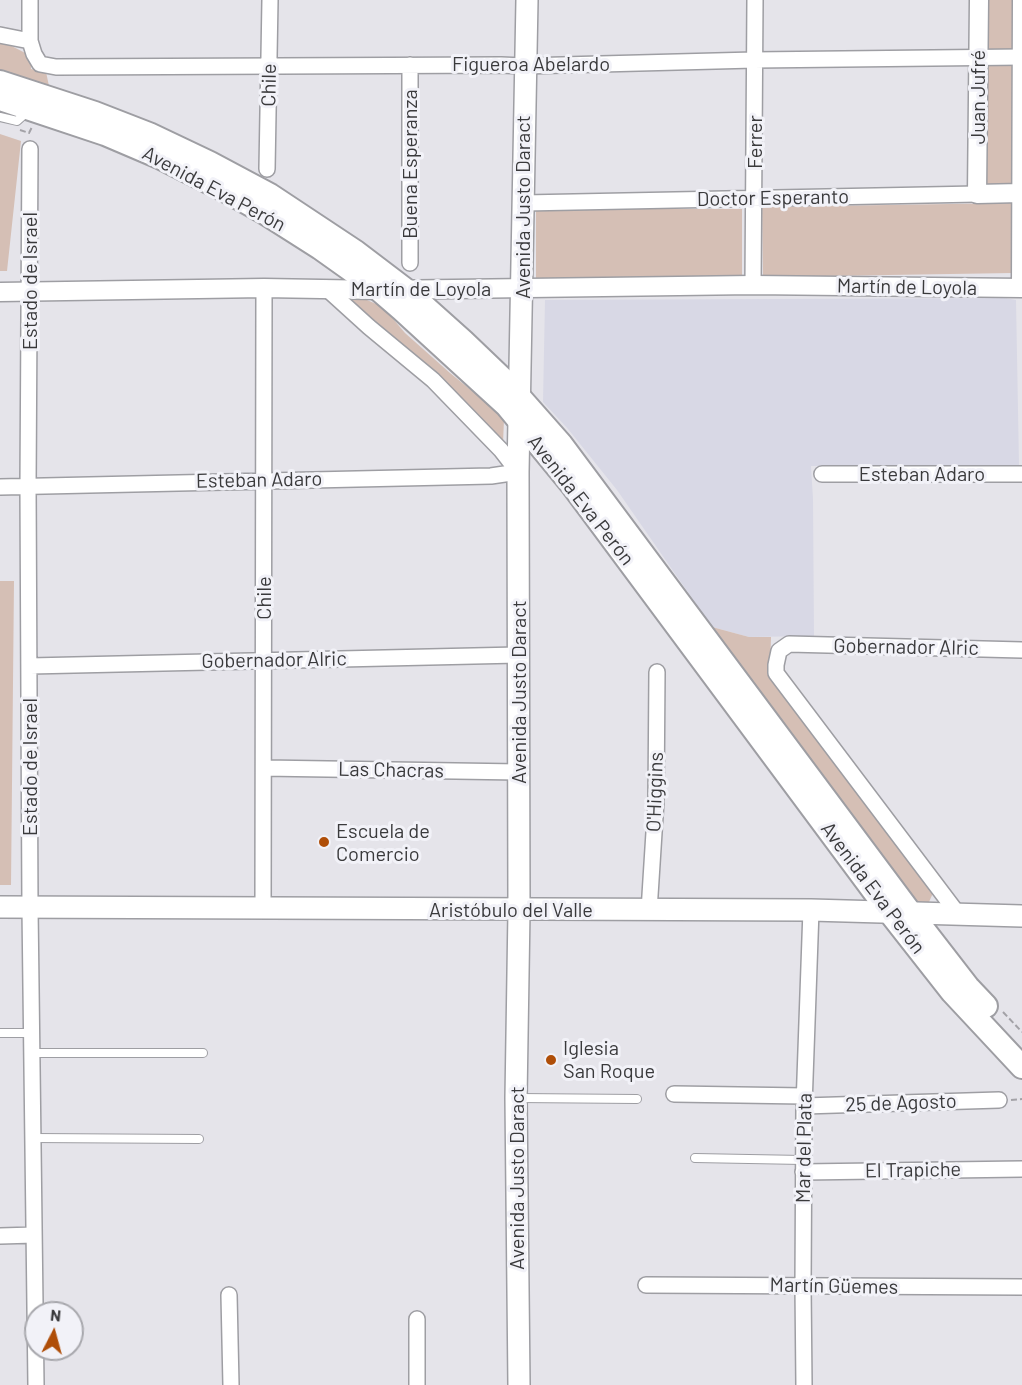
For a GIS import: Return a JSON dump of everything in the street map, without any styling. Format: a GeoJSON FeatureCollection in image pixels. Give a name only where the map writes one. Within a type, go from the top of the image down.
{"type":"FeatureCollection","features":[{"type":"Feature","properties":{"kind":"main road","name":"Avenida Justo Daract"},"geometry":{"type":"LineString","coordinates":[[519,1385],[516,1098],[519,911],[518,472],[521,411],[524,66],[527,0]]}},
{"type":"Feature","properties":{"kind":"main road","name":"Avenida Eva Perón"},"geometry":{"type":"LineString","coordinates":[[0,82],[95,112],[150,134],[270,195],[356,252],[406,290],[500,377],[521,411],[561,444],[587,479],[900,913],[952,992],[1022,1067]]}},
{"type":"Feature","properties":{"kind":"main road","name":"Avenida Eva Perón"},"geometry":{"type":"LineString","coordinates":[[0,99],[105,134],[159,157],[226,191],[320,248],[379,290],[507,406],[521,411]]}},
{"type":"Feature","properties":{"kind":"main road","name":"Aristóbulo del Valle"},"geometry":{"type":"LineString","coordinates":[[0,907],[519,911],[811,910],[1022,916]]}},
{"type":"Feature","properties":{"kind":"main road","name":"Avenida Eva Perón"},"geometry":{"type":"LineString","coordinates":[[900,913],[1022,1045]]}},
{"type":"Feature","properties":{"kind":"street"},"geometry":{"type":"LineString","coordinates":[[0,34],[30,41],[30,0]]}},
{"type":"Feature","properties":{"kind":"street","name":"Chile"},"geometry":{"type":"LineString","coordinates":[[267,170],[270,0]]}},
{"type":"Feature","properties":{"kind":"street","name":"Ferrer"},"geometry":{"type":"LineString","coordinates":[[753,285],[755,0]]}},
{"type":"Feature","properties":{"kind":"street","name":"Juan Jufré"},"geometry":{"type":"LineString","coordinates":[[977,194],[979,0]]}},
{"type":"Feature","properties":{"kind":"street"},"geometry":{"type":"LineString","coordinates":[[1022,0],[1022,289]]}},
{"type":"Feature","properties":{"kind":"street","name":"Figueroa Abelardo"},"geometry":{"type":"LineString","coordinates":[[30,41],[40,64],[56,67],[524,66],[754,60],[1021,57]]}},
{"type":"Feature","properties":{"kind":"street","name":"Buena Esperanza"},"geometry":{"type":"LineString","coordinates":[[410,65],[410,263]]}},
{"type":"Feature","properties":{"kind":"street","name":"Estado de Israel"},"geometry":{"type":"LineString","coordinates":[[30,149],[28,486],[30,908],[36,1385]]}},
{"type":"Feature","properties":{"kind":"street","name":"Doctor Esperanto"},"geometry":{"type":"LineString","coordinates":[[524,203],[1021,193]]}},
{"type":"Feature","properties":{"kind":"street","name":"Martín de Loyola"},"geometry":{"type":"LineString","coordinates":[[0,292],[753,285],[1022,289]]}},
{"type":"Feature","properties":{"kind":"street","name":"Chile"},"geometry":{"type":"LineString","coordinates":[[263,908],[264,288]]}},
{"type":"Feature","properties":{"kind":"street","name":"Avenida Eva Perón"},"geometry":{"type":"LineString","coordinates":[[326,288],[432,380],[501,450],[518,472]]}},
{"type":"Feature","properties":{"kind":"street","name":"Esteban Adaro"},"geometry":{"type":"LineString","coordinates":[[0,487],[491,476],[518,472]]}},
{"type":"Feature","properties":{"kind":"street","name":"Esteban Adaro"},"geometry":{"type":"LineString","coordinates":[[822,474],[1022,474]]}},
{"type":"Feature","properties":{"kind":"street","name":"Gobernador Alric"},"geometry":{"type":"LineString","coordinates":[[958,914],[776,673],[779,651],[789,644],[1022,650]]}},
{"type":"Feature","properties":{"kind":"street","name":"Gobernador Alric"},"geometry":{"type":"LineString","coordinates":[[30,666],[518,655]]}},
{"type":"Feature","properties":{"kind":"street","name":"O'Higgins"},"geometry":{"type":"LineString","coordinates":[[649,911],[656,801],[657,672]]}},
{"type":"Feature","properties":{"kind":"street","name":"Las Chacras"},"geometry":{"type":"LineString","coordinates":[[264,768],[519,772]]}},
{"type":"Feature","properties":{"kind":"street","name":"Mar del Plata"},"geometry":{"type":"LineString","coordinates":[[804,1385],[803,1166],[811,910]]}},
{"type":"Feature","properties":{"kind":"street","name":"25 de Agosto"},"geometry":{"type":"LineString","coordinates":[[674,1094],[804,1101],[999,1100]]}},
{"type":"Feature","properties":{"kind":"street","name":"El Trapiche"},"geometry":{"type":"LineString","coordinates":[[803,1166],[1022,1169]]}},
{"type":"Feature","properties":{"kind":"street"},"geometry":{"type":"LineString","coordinates":[[0,1236],[34,1235]]}},
{"type":"Feature","properties":{"kind":"street","name":"Martín Güemes"},"geometry":{"type":"LineString","coordinates":[[646,1285],[1022,1287]]}},
{"type":"Feature","properties":{"kind":"street"},"geometry":{"type":"LineString","coordinates":[[229,1295],[231,1385]]}},
{"type":"Feature","properties":{"kind":"street"},"geometry":{"type":"LineString","coordinates":[[417,1319],[417,1385]]}},
{"type":"Feature","properties":{"kind":"lane"},"geometry":{"type":"LineString","coordinates":[[0,117],[17,121],[31,108]]}},
{"type":"Feature","properties":{"kind":"lane"},"geometry":{"type":"LineString","coordinates":[[0,1034],[32,1033]]}},
{"type":"Feature","properties":{"kind":"lane"},"geometry":{"type":"LineString","coordinates":[[32,1053],[202,1053]]}},
{"type":"Feature","properties":{"kind":"lane"},"geometry":{"type":"LineString","coordinates":[[516,1098],[638,1099]]}},
{"type":"Feature","properties":{"kind":"lane"},"geometry":{"type":"LineString","coordinates":[[33,1138],[199,1139]]}},
{"type":"Feature","properties":{"kind":"lane"},"geometry":{"type":"LineString","coordinates":[[694,1158],[803,1166]]}},
{"type":"Feature","properties":{"kind":"shaded area"},"geometry":{"type":"Polygon","coordinates":[[[985,0],[1015,0],[1014,51],[984,51],[985,0]]]}},
{"type":"Feature","properties":{"kind":"shaded area"},"geometry":{"type":"Polygon","coordinates":[[[0,40],[31,56],[31,69],[46,72],[49,86],[0,71],[0,40]]]}},
{"type":"Feature","properties":{"kind":"shaded area"},"geometry":{"type":"Polygon","coordinates":[[[985,63],[1015,64],[1013,188],[983,187],[985,63]]]}},
{"type":"Feature","properties":{"kind":"shaded area"},"geometry":{"type":"Polygon","coordinates":[[[0,134],[21,141],[7,271],[0,271],[0,134]]]}},
{"type":"Feature","properties":{"kind":"shaded area"},"geometry":{"type":"Polygon","coordinates":[[[1012,203],[1013,273],[763,277],[762,207],[1012,203]]]}},
{"type":"Feature","properties":{"kind":"shaded area"},"geometry":{"type":"Polygon","coordinates":[[[536,209],[742,209],[742,279],[536,279],[536,209]]]}},
{"type":"Feature","properties":{"kind":"shaded area"},"geometry":{"type":"Polygon","coordinates":[[[1005,298],[1016,300],[1019,465],[811,466],[814,636],[749,637],[712,627],[617,490],[543,402],[545,300],[1005,298]]]}},
{"type":"Feature","properties":{"kind":"shaded area"},"geometry":{"type":"Polygon","coordinates":[[[346,299],[367,300],[383,307],[405,333],[504,420],[503,443],[346,299]]]}},
{"type":"Feature","properties":{"kind":"shaded area"},"geometry":{"type":"Polygon","coordinates":[[[0,581],[14,581],[11,885],[0,885],[0,581]]]}},
{"type":"Feature","properties":{"kind":"shaded area"},"geometry":{"type":"Polygon","coordinates":[[[712,627],[749,637],[771,637],[770,670],[933,893],[929,902],[914,901],[712,627]]]}},
{"type":"Feature","properties":{"kind":"place","name":"Escuela de Comercio"},"geometry":{"type":"Point","coordinates":[324,842]}},
{"type":"Feature","properties":{"kind":"place","name":"Iglesia San Roque"},"geometry":{"type":"Point","coordinates":[551,1060]}}]}
